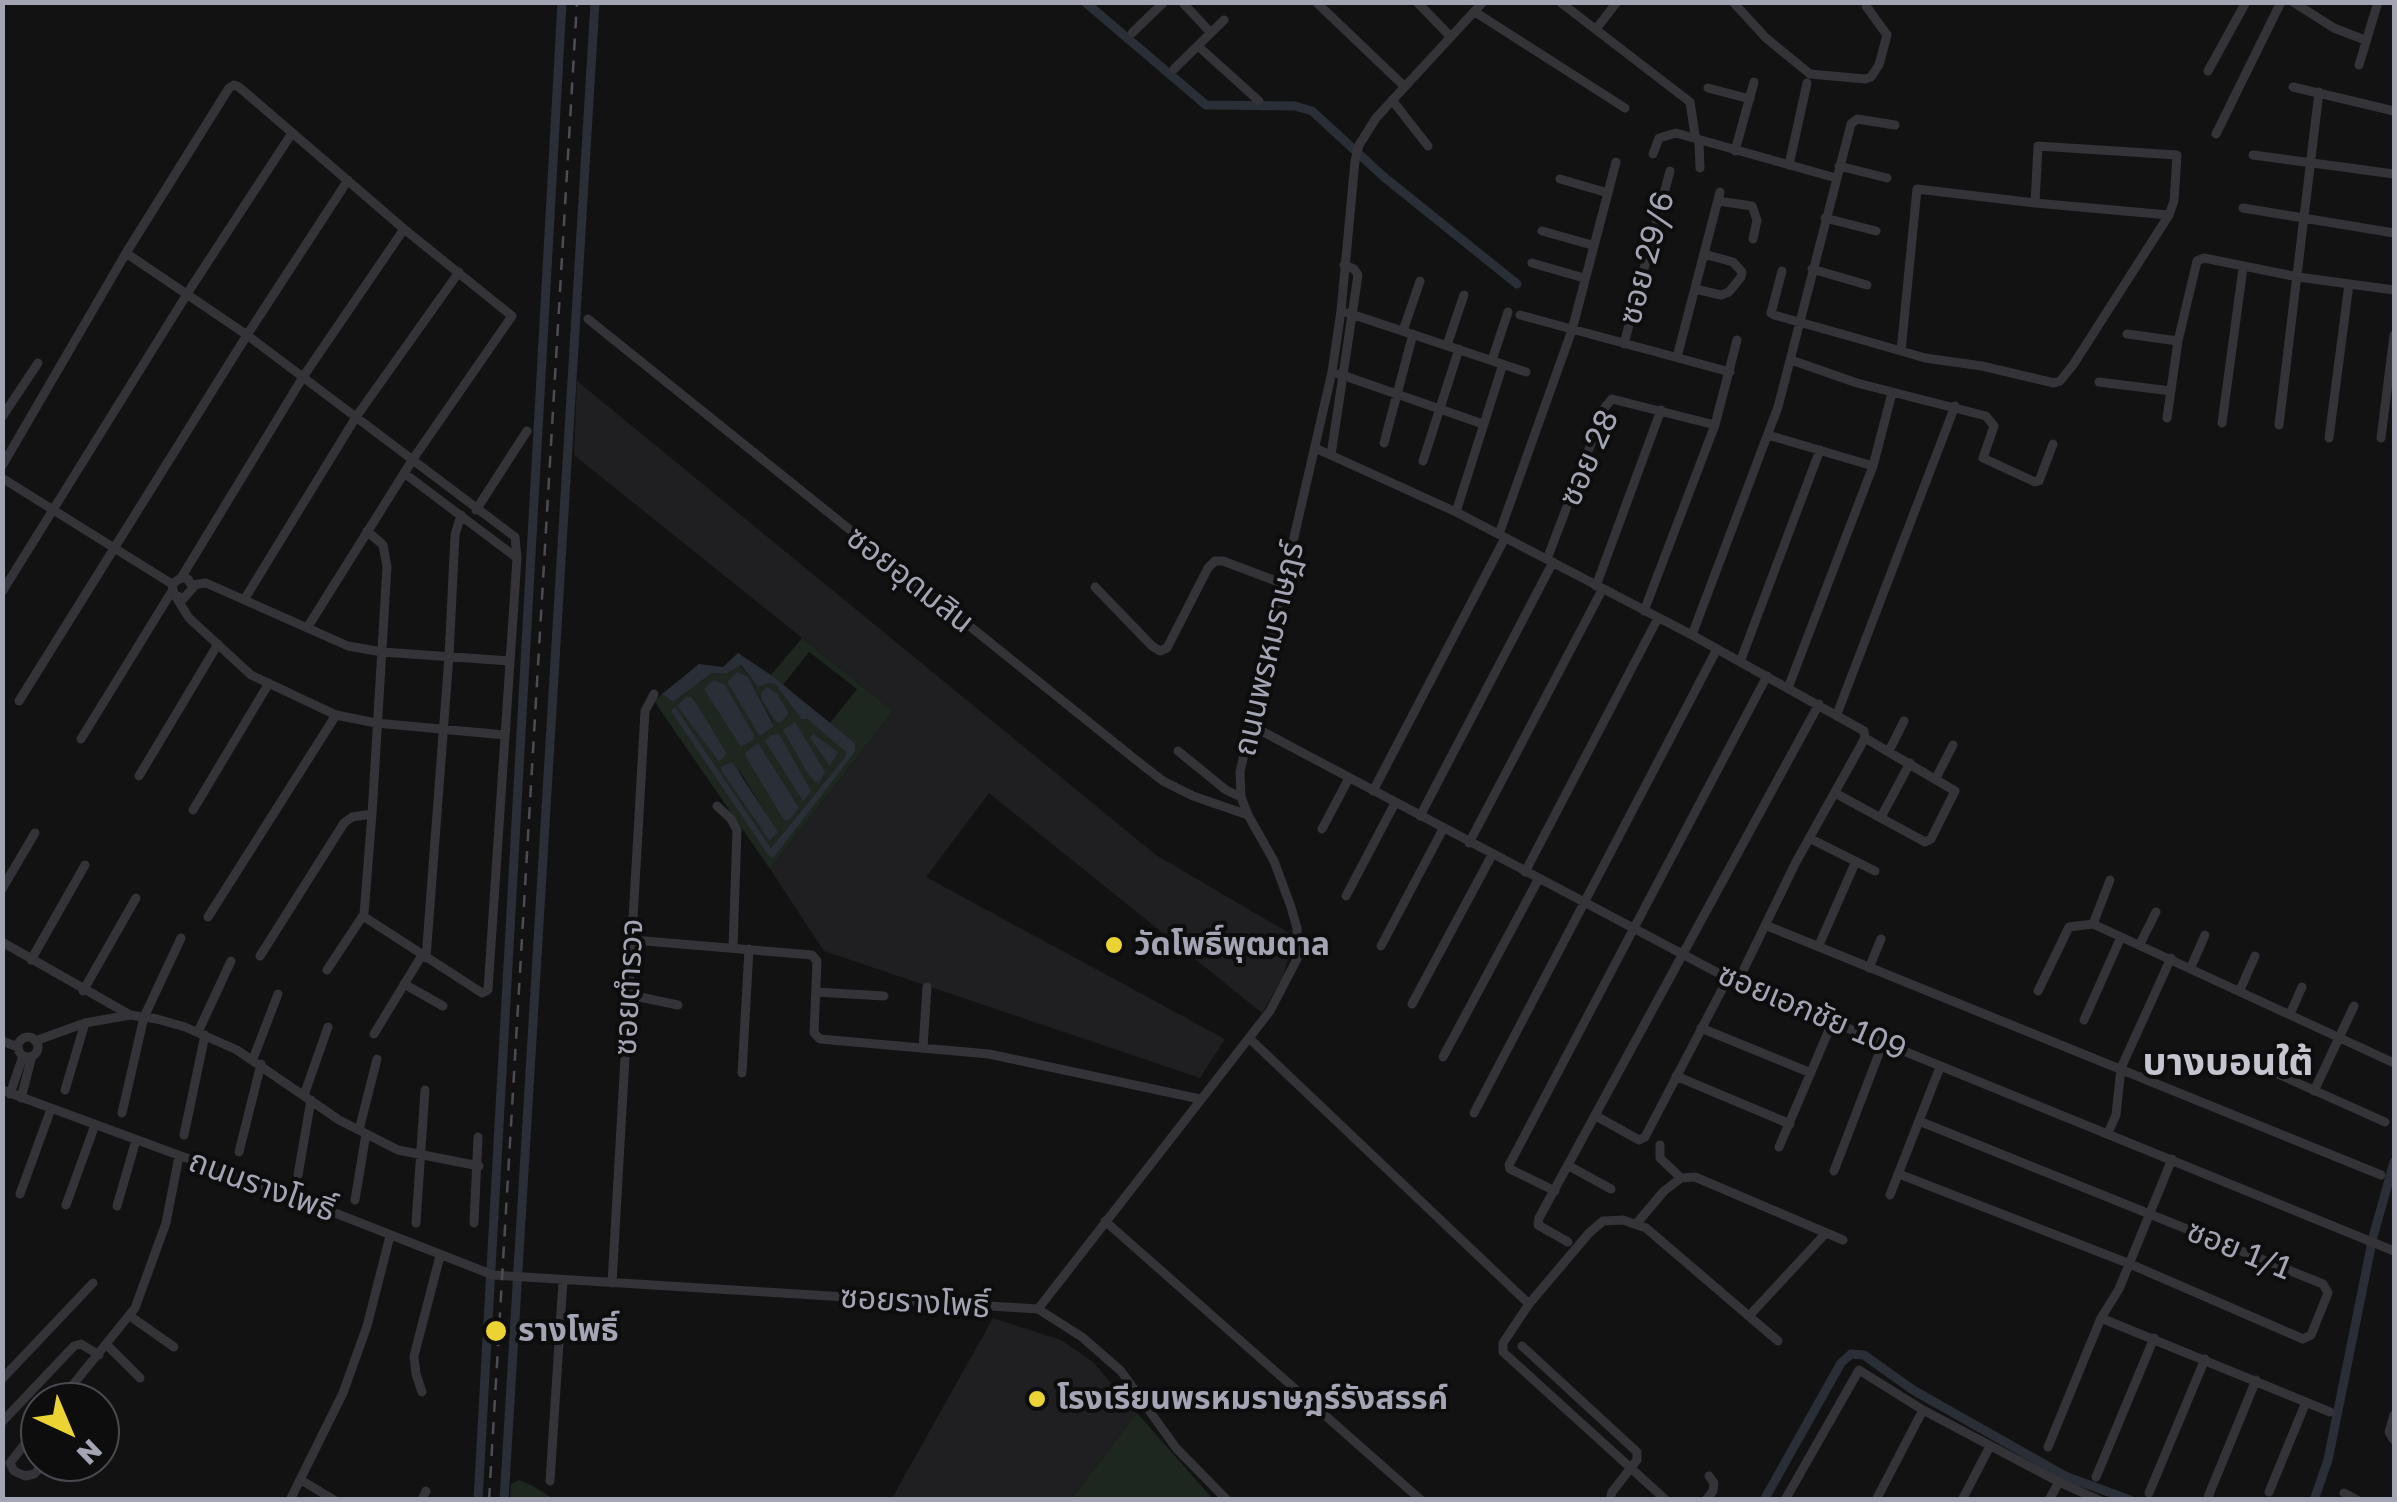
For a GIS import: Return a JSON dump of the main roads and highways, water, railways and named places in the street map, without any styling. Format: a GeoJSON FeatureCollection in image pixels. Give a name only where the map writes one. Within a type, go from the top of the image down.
{"type":"FeatureCollection","features":[{"type":"Feature","properties":{"kind":"waterway"},"geometry":{"type":"LineString","coordinates":[[478,1500],[562,2]]}},
{"type":"Feature","properties":{"kind":"waterway"},"geometry":{"type":"LineString","coordinates":[[504,1500],[595,2]]}},
{"type":"Feature","properties":{"kind":"waterway"},"geometry":{"type":"LineString","coordinates":[[1085,2],[1206,105],[1295,106],[1312,111],[1384,177],[1517,284]]}},
{"type":"Feature","properties":{"kind":"waterway"},"geometry":{"type":"LineString","coordinates":[[2314,1500],[2328,1460],[2373,1237],[2394,1162]]}},
{"type":"Feature","properties":{"kind":"waterway"},"geometry":{"type":"LineString","coordinates":[[1764,1500],[1841,1363],[1851,1354],[1864,1355],[1913,1390],[2065,1476],[2130,1500]]}},
{"type":"Feature","properties":{"kind":"railway"},"geometry":{"type":"LineString","coordinates":[[489,1500],[577,2]]}},
{"type":"Feature","properties":{"kind":"place","name":"วัดโพธิ์พุฒตาล"},"geometry":{"type":"Point","coordinates":[1114,945]}},
{"type":"Feature","properties":{"kind":"place","name":"รางโพธิ์"},"geometry":{"type":"Point","coordinates":[496,1331]}},
{"type":"Feature","properties":{"kind":"place","name":"โรงเรียนพรหมราษฎร์รังสรรค์"},"geometry":{"type":"Point","coordinates":[1037,1399]}},
{"type":"Feature","properties":{"kind":"district","name":"บางบอนใต้"},"geometry":{"type":"Point","coordinates":[2228,1063]}}]}
